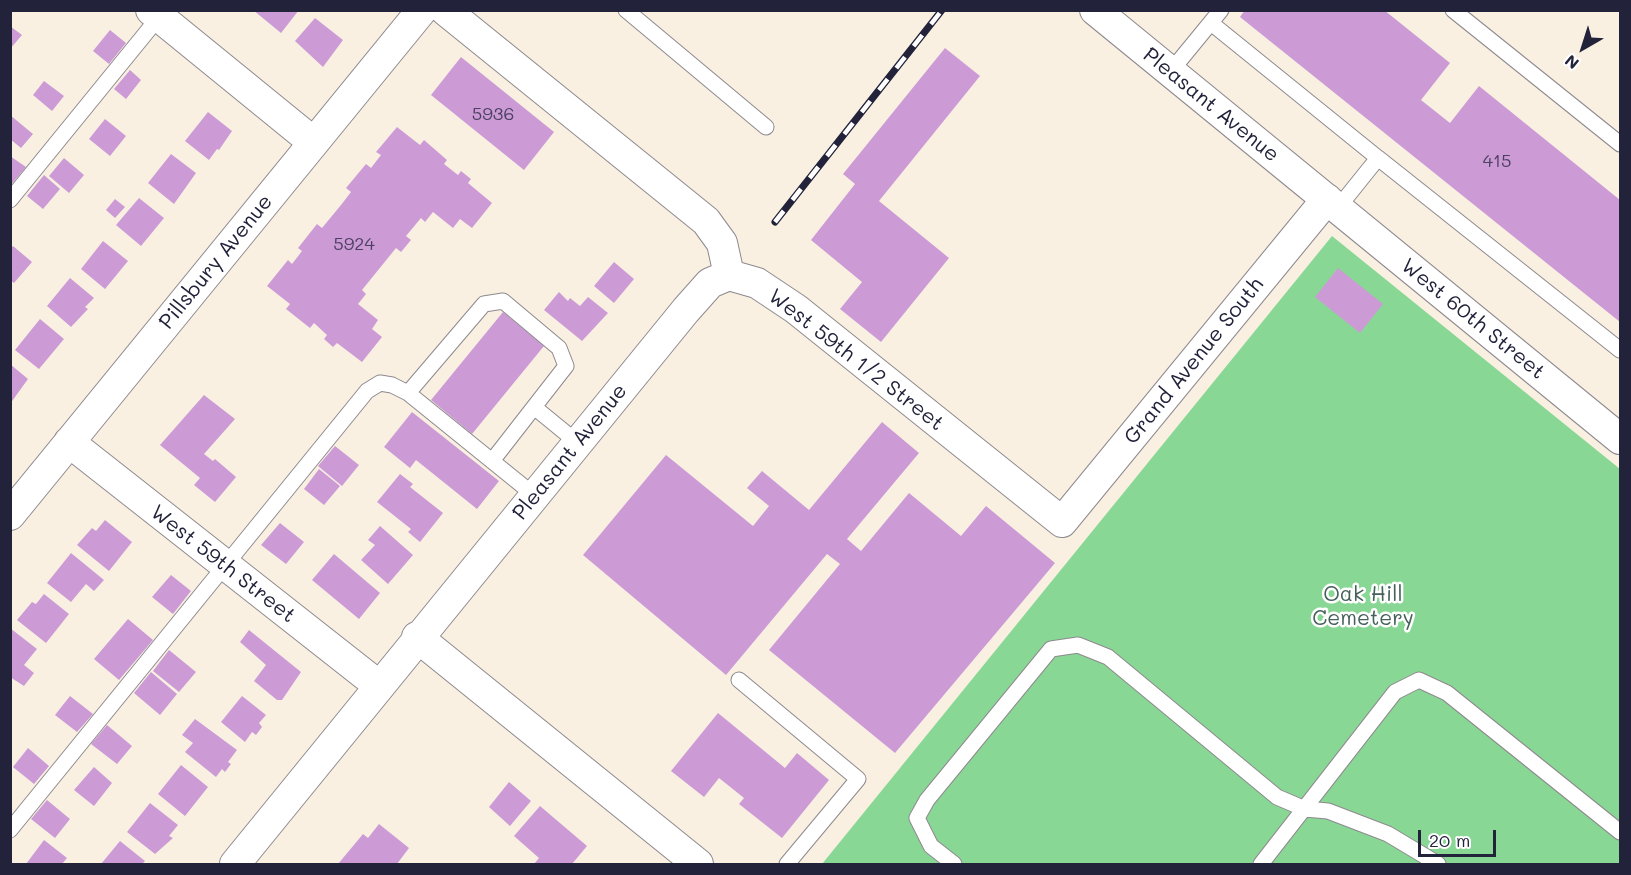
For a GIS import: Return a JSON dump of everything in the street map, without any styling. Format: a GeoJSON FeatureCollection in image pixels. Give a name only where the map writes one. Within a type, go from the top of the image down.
{"type":"FeatureCollection","features":[{"type":"Feature","properties":{"kind":"street","name":"Pillsbury Avenue"},"geometry":{"type":"LineString","coordinates":[[10,515],[422,10]]}},
{"type":"Feature","properties":{"kind":"street"},"geometry":{"type":"LineString","coordinates":[[445,10],[706,221],[722,243],[729,275]]}},
{"type":"Feature","properties":{"kind":"street","name":"Pleasant Avenue"},"geometry":{"type":"LineString","coordinates":[[1095,10],[1332,204]]}},
{"type":"Feature","properties":{"kind":"street"},"geometry":{"type":"LineString","coordinates":[[155,14],[313,142]]}},
{"type":"Feature","properties":{"kind":"street","name":"West 60th Street"},"geometry":{"type":"LineString","coordinates":[[1332,204],[1620,438]]}},
{"type":"Feature","properties":{"kind":"street","name":"Grand Avenue South"},"geometry":{"type":"LineString","coordinates":[[1062,522],[1332,204]]}},
{"type":"Feature","properties":{"kind":"street","name":"Pleasant Avenue"},"geometry":{"type":"LineString","coordinates":[[378,685],[686,310],[710,283],[729,275]]}},
{"type":"Feature","properties":{"kind":"street","name":"West 59th 1/2 Street"},"geometry":{"type":"LineString","coordinates":[[729,275],[757,283],[796,309],[1062,522]]}},
{"type":"Feature","properties":{"kind":"street","name":"West 59th Street"},"geometry":{"type":"LineString","coordinates":[[69,442],[378,685]]}},
{"type":"Feature","properties":{"kind":"street"},"geometry":{"type":"LineString","coordinates":[[417,637],[699,864]]}},
{"type":"Feature","properties":{"kind":"street"},"geometry":{"type":"LineString","coordinates":[[235,864],[378,685]]}},
{"type":"Feature","properties":{"kind":"lane"},"geometry":{"type":"LineString","coordinates":[[626,10],[766,127]]}},
{"type":"Feature","properties":{"kind":"lane"},"geometry":{"type":"LineString","coordinates":[[1171,71],[1221,10]]}},
{"type":"Feature","properties":{"kind":"lane"},"geometry":{"type":"LineString","coordinates":[[1453,10],[1620,144]]}},
{"type":"Feature","properties":{"kind":"lane"},"geometry":{"type":"LineString","coordinates":[[10,200],[155,14]]}},
{"type":"Feature","properties":{"kind":"lane"},"geometry":{"type":"LineString","coordinates":[[1211,23],[1620,350]]}},
{"type":"Feature","properties":{"kind":"lane"},"geometry":{"type":"LineString","coordinates":[[1332,204],[1378,158]]}},
{"type":"Feature","properties":{"kind":"lane"},"geometry":{"type":"LineString","coordinates":[[408,393],[484,304],[503,301],[559,348],[566,366],[492,461]]}},
{"type":"Feature","properties":{"kind":"lane"},"geometry":{"type":"LineString","coordinates":[[10,830],[367,391],[380,383],[392,385],[408,393],[534,495]]}},
{"type":"Feature","properties":{"kind":"lane"},"geometry":{"type":"LineString","coordinates":[[534,408],[578,443]]}},
{"type":"Feature","properties":{"kind":"lane"},"geometry":{"type":"LineString","coordinates":[[954,864],[931,846],[917,818],[927,800],[1051,649],[1078,645],[1108,657],[1277,797],[1305,809],[1328,811],[1388,834],[1438,864]]}},
{"type":"Feature","properties":{"kind":"lane"},"geometry":{"type":"LineString","coordinates":[[739,680],[858,778],[788,864]]}},
{"type":"Feature","properties":{"kind":"lane"},"geometry":{"type":"LineString","coordinates":[[1261,864],[1395,692],[1419,680],[1447,693],[1620,832]]}},
{"type":"Feature","properties":{"kind":"green space","name":"Oak Hill Cemetery"},"geometry":{"type":"Polygon","coordinates":[[[1332,236],[1620,469],[1620,864],[822,864],[1332,236]]]}},
{"type":"Feature","properties":{"kind":"building"},"geometry":{"type":"Polygon","coordinates":[[[253,10],[299,10],[281,33],[253,10]]]}},
{"type":"Feature","properties":{"kind":"building"},"geometry":{"type":"Polygon","coordinates":[[[1245,10],[1384,10],[1450,63],[1421,100],[1450,123],[1479,86],[1620,200],[1620,322],[1240,17],[1245,10]]]}},
{"type":"Feature","properties":{"kind":"building"},"geometry":{"type":"Polygon","coordinates":[[[315,18],[343,40],[323,67],[295,41],[315,18]]]}},
{"type":"Feature","properties":{"kind":"building"},"geometry":{"type":"Polygon","coordinates":[[[10,26],[22,35],[10,49],[10,26]]]}},
{"type":"Feature","properties":{"kind":"building"},"geometry":{"type":"Polygon","coordinates":[[[110,30],[126,43],[109,64],[93,51],[110,30]]]}},
{"type":"Feature","properties":{"kind":"building"},"geometry":{"type":"Polygon","coordinates":[[[945,48],[980,76],[879,201],[949,258],[881,342],[840,309],[862,282],[811,240],[855,184],[843,174],[945,48]]]}},
{"type":"Feature","properties":{"kind":"building"},"geometry":{"type":"Polygon","coordinates":[[[461,57],[554,132],[524,170],[431,95],[461,57]]]}},
{"type":"Feature","properties":{"kind":"building"},"geometry":{"type":"Polygon","coordinates":[[[130,70],[141,80],[126,99],[114,89],[130,70]]]}},
{"type":"Feature","properties":{"kind":"building"},"geometry":{"type":"Polygon","coordinates":[[[44,81],[64,96],[52,111],[33,95],[44,81]]]}},
{"type":"Feature","properties":{"kind":"building"},"geometry":{"type":"Polygon","coordinates":[[[208,112],[232,131],[209,160],[185,141],[208,112]]]}},
{"type":"Feature","properties":{"kind":"building"},"geometry":{"type":"Polygon","coordinates":[[[10,115],[33,134],[21,148],[10,139],[10,115]]]}},
{"type":"Feature","properties":{"kind":"building"},"geometry":{"type":"Polygon","coordinates":[[[105,119],[126,136],[110,156],[89,139],[105,119]]]}},
{"type":"Feature","properties":{"kind":"building"},"geometry":{"type":"Polygon","coordinates":[[[397,127],[420,145],[424,140],[447,160],[444,164],[458,175],[461,171],[471,179],[468,183],[492,203],[472,228],[460,219],[453,228],[433,212],[425,222],[421,218],[406,236],[411,240],[401,252],[396,248],[362,290],[366,294],[358,304],[378,320],[372,329],[382,337],[362,362],[337,343],[333,347],[324,339],[327,335],[314,323],[310,328],[286,309],[290,304],[267,286],[288,260],[292,264],[302,251],[298,248],[317,224],[322,228],[341,205],[351,192],[346,188],[366,164],[371,168],[381,155],[376,152],[397,127]]]}},
{"type":"Feature","properties":{"kind":"building"},"geometry":{"type":"Polygon","coordinates":[[[171,154],[196,173],[174,204],[148,183],[171,154]]]}},
{"type":"Feature","properties":{"kind":"building"},"geometry":{"type":"Polygon","coordinates":[[[10,156],[26,167],[10,186],[10,156]]]}},
{"type":"Feature","properties":{"kind":"building"},"geometry":{"type":"Polygon","coordinates":[[[64,158],[84,175],[69,193],[49,176],[64,158]]]}},
{"type":"Feature","properties":{"kind":"building"},"geometry":{"type":"Polygon","coordinates":[[[44,175],[60,189],[43,209],[27,196],[44,175]]]}},
{"type":"Feature","properties":{"kind":"building"},"geometry":{"type":"Polygon","coordinates":[[[139,198],[164,218],[141,246],[116,225],[139,198]]]}},
{"type":"Feature","properties":{"kind":"building"},"geometry":{"type":"Polygon","coordinates":[[[115,199],[125,207],[115,218],[106,210],[115,199]]]}},
{"type":"Feature","properties":{"kind":"building"},"geometry":{"type":"Polygon","coordinates":[[[103,241],[128,261],[105,289],[81,269],[103,241]]]}},
{"type":"Feature","properties":{"kind":"building"},"geometry":{"type":"Polygon","coordinates":[[[13,246],[32,262],[14,283],[10,280],[10,249],[13,246]]]}},
{"type":"Feature","properties":{"kind":"building"},"geometry":{"type":"Polygon","coordinates":[[[614,262],[634,279],[614,303],[594,286],[614,262]]]}},
{"type":"Feature","properties":{"kind":"building"},"geometry":{"type":"Polygon","coordinates":[[[1338,268],[1383,304],[1360,333],[1315,297],[1338,268]]]}},
{"type":"Feature","properties":{"kind":"building"},"geometry":{"type":"Polygon","coordinates":[[[70,278],[94,298],[85,307],[88,309],[71,327],[47,306],[70,278]]]}},
{"type":"Feature","properties":{"kind":"building"},"geometry":{"type":"Polygon","coordinates":[[[559,292],[568,301],[570,298],[580,306],[588,297],[608,313],[582,341],[544,310],[559,292]]]}},
{"type":"Feature","properties":{"kind":"building"},"geometry":{"type":"Polygon","coordinates":[[[503,312],[544,346],[472,434],[431,400],[503,312]]]}},
{"type":"Feature","properties":{"kind":"building"},"geometry":{"type":"Polygon","coordinates":[[[40,319],[64,339],[39,369],[15,350],[40,319]]]}},
{"type":"Feature","properties":{"kind":"building"},"geometry":{"type":"Polygon","coordinates":[[[10,364],[28,379],[10,404],[10,364]]]}},
{"type":"Feature","properties":{"kind":"building"},"geometry":{"type":"Polygon","coordinates":[[[204,395],[235,419],[204,454],[213,461],[215,459],[236,477],[215,502],[194,485],[200,478],[160,445],[204,395]]]}},
{"type":"Feature","properties":{"kind":"building"},"geometry":{"type":"Polygon","coordinates":[[[412,412],[499,481],[477,509],[416,460],[410,468],[384,447],[412,412]]]}},
{"type":"Feature","properties":{"kind":"building"},"geometry":{"type":"Polygon","coordinates":[[[882,422],[919,453],[847,539],[861,551],[909,493],[961,536],[986,506],[1055,563],[895,753],[769,650],[840,564],[827,554],[726,675],[583,555],[666,455],[753,526],[769,506],[747,488],[762,471],[809,510],[882,422]]]}},
{"type":"Feature","properties":{"kind":"building"},"geometry":{"type":"Polygon","coordinates":[[[335,446],[359,465],[342,486],[318,466],[335,446]]]}},
{"type":"Feature","properties":{"kind":"building"},"geometry":{"type":"Polygon","coordinates":[[[319,469],[340,486],[324,505],[304,489],[319,469]]]}},
{"type":"Feature","properties":{"kind":"building"},"geometry":{"type":"Polygon","coordinates":[[[400,474],[413,484],[410,487],[443,513],[420,542],[408,532],[411,529],[377,502],[400,474]]]}},
{"type":"Feature","properties":{"kind":"building"},"geometry":{"type":"Polygon","coordinates":[[[105,520],[132,542],[109,571],[77,545],[92,528],[96,531],[105,520]]]}},
{"type":"Feature","properties":{"kind":"building"},"geometry":{"type":"Polygon","coordinates":[[[280,523],[304,542],[286,564],[261,545],[280,523]]]}},
{"type":"Feature","properties":{"kind":"building"},"geometry":{"type":"Polygon","coordinates":[[[380,526],[413,555],[388,584],[361,560],[375,545],[368,540],[380,526]]]}},
{"type":"Feature","properties":{"kind":"building"},"geometry":{"type":"Polygon","coordinates":[[[71,553],[104,580],[94,591],[86,584],[71,602],[47,583],[71,553]]]}},
{"type":"Feature","properties":{"kind":"building"},"geometry":{"type":"Polygon","coordinates":[[[334,554],[380,593],[359,619],[312,580],[334,554]]]}},
{"type":"Feature","properties":{"kind":"building"},"geometry":{"type":"Polygon","coordinates":[[[171,575],[191,591],[173,614],[152,597],[171,575]]]}},
{"type":"Feature","properties":{"kind":"building"},"geometry":{"type":"Polygon","coordinates":[[[44,594],[69,614],[46,643],[17,620],[32,602],[36,604],[44,594]]]}},
{"type":"Feature","properties":{"kind":"building"},"geometry":{"type":"Polygon","coordinates":[[[128,619],[153,640],[119,680],[94,659],[128,619]]]}},
{"type":"Feature","properties":{"kind":"building"},"geometry":{"type":"Polygon","coordinates":[[[10,628],[37,649],[24,665],[34,673],[24,686],[10,677],[10,628]]]}},
{"type":"Feature","properties":{"kind":"building"},"geometry":{"type":"Polygon","coordinates":[[[249,630],[301,672],[282,700],[277,700],[254,681],[266,665],[240,642],[249,630]]]}},
{"type":"Feature","properties":{"kind":"building"},"geometry":{"type":"Polygon","coordinates":[[[169,650],[196,672],[179,692],[153,671],[169,650]]]}},
{"type":"Feature","properties":{"kind":"building"},"geometry":{"type":"Polygon","coordinates":[[[151,672],[177,694],[160,715],[134,693],[151,672]]]}},
{"type":"Feature","properties":{"kind":"building"},"geometry":{"type":"Polygon","coordinates":[[[70,696],[93,714],[77,732],[55,715],[70,696]]]}},
{"type":"Feature","properties":{"kind":"building"},"geometry":{"type":"Polygon","coordinates":[[[242,696],[266,715],[259,723],[262,727],[256,735],[252,732],[245,742],[221,722],[242,696]]]}},
{"type":"Feature","properties":{"kind":"building"},"geometry":{"type":"Polygon","coordinates":[[[718,713],[785,768],[797,753],[829,780],[782,838],[739,804],[744,798],[719,778],[704,797],[671,771],[718,713]]]}},
{"type":"Feature","properties":{"kind":"building"},"geometry":{"type":"Polygon","coordinates":[[[195,719],[237,750],[228,762],[231,764],[225,772],[222,769],[216,777],[185,752],[193,743],[182,735],[195,719]]]}},
{"type":"Feature","properties":{"kind":"building"},"geometry":{"type":"Polygon","coordinates":[[[107,725],[132,746],[117,764],[91,744],[107,725]]]}},
{"type":"Feature","properties":{"kind":"building"},"geometry":{"type":"Polygon","coordinates":[[[28,748],[49,766],[34,784],[13,767],[28,748]]]}},
{"type":"Feature","properties":{"kind":"building"},"geometry":{"type":"Polygon","coordinates":[[[181,765],[208,787],[185,816],[158,794],[181,765]]]}},
{"type":"Feature","properties":{"kind":"building"},"geometry":{"type":"Polygon","coordinates":[[[94,767],[112,783],[94,806],[74,790],[94,767]]]}},
{"type":"Feature","properties":{"kind":"building"},"geometry":{"type":"Polygon","coordinates":[[[509,782],[531,801],[510,826],[489,807],[509,782]]]}},
{"type":"Feature","properties":{"kind":"building"},"geometry":{"type":"Polygon","coordinates":[[[47,800],[70,819],[55,838],[31,819],[47,800]]]}},
{"type":"Feature","properties":{"kind":"building"},"geometry":{"type":"Polygon","coordinates":[[[150,803],[178,825],[169,836],[173,838],[155,854],[127,832],[150,803]]]}},
{"type":"Feature","properties":{"kind":"building"},"geometry":{"type":"Polygon","coordinates":[[[540,806],[587,846],[572,864],[534,864],[539,858],[514,836],[540,806]]]}},
{"type":"Feature","properties":{"kind":"building"},"geometry":{"type":"Polygon","coordinates":[[[379,824],[409,848],[397,864],[338,864],[363,834],[368,838],[379,824]]]}},
{"type":"Feature","properties":{"kind":"building"},"geometry":{"type":"Polygon","coordinates":[[[44,840],[67,858],[62,864],[26,864],[44,840]]]}},
{"type":"Feature","properties":{"kind":"building"},"geometry":{"type":"Polygon","coordinates":[[[120,841],[145,861],[142,864],[101,864],[120,841]]]}},
{"type":"Feature","properties":{"kind":"railway"},"geometry":{"type":"LineString","coordinates":[[775,222],[942,10]]}}]}
